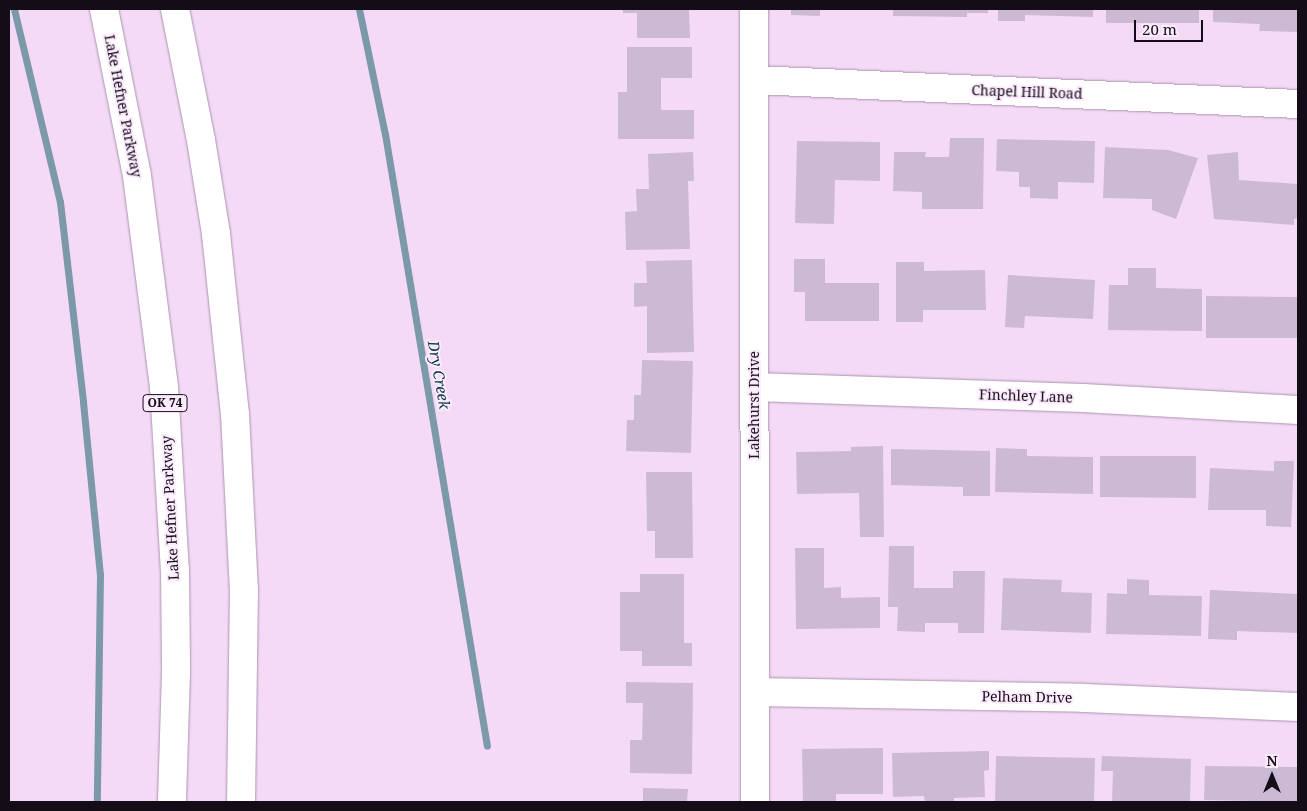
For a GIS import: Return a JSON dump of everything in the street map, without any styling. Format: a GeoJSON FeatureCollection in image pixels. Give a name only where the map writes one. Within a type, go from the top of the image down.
{"type":"FeatureCollection","features":[{"type":"Feature","properties":{"kind":"main road","name":"Lake Hefner Parkway"},"geometry":{"type":"LineString","coordinates":[[104,9],[137,176],[164,387],[175,588],[176,673],[172,802]]}},
{"type":"Feature","properties":{"kind":"main road"},"geometry":{"type":"LineString","coordinates":[[174,9],[201,140],[216,234],[235,414],[244,589],[241,802]]}},
{"type":"Feature","properties":{"kind":"main road","name":"Lakehurst Drive"},"geometry":{"type":"LineString","coordinates":[[754,9],[755,802]]}},
{"type":"Feature","properties":{"kind":"main road","name":"Chapel Hill Road"},"geometry":{"type":"LineString","coordinates":[[755,80],[1298,104]]}},
{"type":"Feature","properties":{"kind":"main road","name":"Finchley Lane"},"geometry":{"type":"LineString","coordinates":[[754,387],[1083,398],[1298,410]]}},
{"type":"Feature","properties":{"kind":"main road","name":"Pelham Drive"},"geometry":{"type":"LineString","coordinates":[[755,692],[1084,698],[1298,708]]}},
{"type":"Feature","properties":{"kind":"building"},"geometry":{"type":"Polygon","coordinates":[[[623,9],[689,9],[690,38],[637,38],[637,13],[623,13],[623,9]]]}},
{"type":"Feature","properties":{"kind":"building"},"geometry":{"type":"Polygon","coordinates":[[[791,9],[820,9],[820,16],[791,15],[791,9]]]}},
{"type":"Feature","properties":{"kind":"building"},"geometry":{"type":"Polygon","coordinates":[[[893,9],[988,9],[988,13],[967,13],[967,17],[893,16],[893,9]]]}},
{"type":"Feature","properties":{"kind":"building"},"geometry":{"type":"Polygon","coordinates":[[[998,9],[1093,9],[1093,17],[1025,15],[1025,21],[998,21],[998,9]]]}},
{"type":"Feature","properties":{"kind":"building"},"geometry":{"type":"Polygon","coordinates":[[[1106,9],[1199,9],[1199,23],[1106,23],[1106,9]]]}},
{"type":"Feature","properties":{"kind":"building"},"geometry":{"type":"Polygon","coordinates":[[[1213,9],[1298,9],[1298,32],[1259,31],[1260,24],[1213,22],[1213,9]]]}},
{"type":"Feature","properties":{"kind":"building"},"geometry":{"type":"Polygon","coordinates":[[[627,47],[692,47],[692,78],[661,78],[661,110],[694,110],[694,139],[618,139],[618,92],[627,92],[627,47]]]}},
{"type":"Feature","properties":{"kind":"building"},"geometry":{"type":"Polygon","coordinates":[[[950,138],[984,138],[983,209],[922,209],[922,192],[893,191],[894,152],[926,152],[925,157],[949,157],[950,138]]]}},
{"type":"Feature","properties":{"kind":"building"},"geometry":{"type":"Polygon","coordinates":[[[997,139],[1095,141],[1094,183],[1058,182],[1058,199],[1030,198],[1030,187],[1019,187],[1019,172],[996,171],[997,139]]]}},
{"type":"Feature","properties":{"kind":"building"},"geometry":{"type":"Polygon","coordinates":[[[797,141],[880,142],[880,181],[835,180],[834,224],[795,223],[797,141]]]}},
{"type":"Feature","properties":{"kind":"building"},"geometry":{"type":"Polygon","coordinates":[[[1105,147],[1168,150],[1198,158],[1176,219],[1152,210],[1152,199],[1103,198],[1105,147]]]}},
{"type":"Feature","properties":{"kind":"building"},"geometry":{"type":"Polygon","coordinates":[[[693,152],[694,181],[688,181],[690,249],[626,250],[625,212],[637,211],[636,189],[649,189],[648,154],[693,152]]]}},
{"type":"Feature","properties":{"kind":"building"},"geometry":{"type":"Polygon","coordinates":[[[1238,152],[1239,180],[1298,184],[1298,218],[1294,219],[1294,225],[1214,219],[1207,155],[1238,152]]]}},
{"type":"Feature","properties":{"kind":"building"},"geometry":{"type":"Polygon","coordinates":[[[794,259],[825,259],[825,283],[879,283],[879,321],[805,321],[805,292],[794,292],[794,259]]]}},
{"type":"Feature","properties":{"kind":"building"},"geometry":{"type":"Polygon","coordinates":[[[692,260],[694,352],[647,353],[647,306],[634,307],[634,283],[647,283],[646,261],[692,260]]]}},
{"type":"Feature","properties":{"kind":"building"},"geometry":{"type":"Polygon","coordinates":[[[896,262],[924,262],[924,271],[985,270],[986,310],[923,310],[923,322],[896,322],[896,262]]]}},
{"type":"Feature","properties":{"kind":"building"},"geometry":{"type":"Polygon","coordinates":[[[1128,268],[1156,268],[1156,288],[1202,289],[1202,331],[1108,330],[1109,285],[1128,285],[1128,268]]]}},
{"type":"Feature","properties":{"kind":"building"},"geometry":{"type":"Polygon","coordinates":[[[1008,275],[1095,280],[1093,319],[1025,316],[1024,328],[1005,327],[1008,275]]]}},
{"type":"Feature","properties":{"kind":"building"},"geometry":{"type":"Polygon","coordinates":[[[1206,296],[1298,297],[1298,338],[1206,338],[1206,296]]]}},
{"type":"Feature","properties":{"kind":"building"},"geometry":{"type":"Polygon","coordinates":[[[642,360],[693,361],[691,453],[626,451],[627,420],[634,420],[634,395],[641,395],[642,360]]]}},
{"type":"Feature","properties":{"kind":"building"},"geometry":{"type":"Polygon","coordinates":[[[883,446],[884,537],[860,537],[859,493],[797,494],[796,452],[851,451],[851,447],[883,446]]]}},
{"type":"Feature","properties":{"kind":"building"},"geometry":{"type":"Polygon","coordinates":[[[996,448],[1027,449],[1027,456],[1093,457],[1093,494],[995,492],[996,448]]]}},
{"type":"Feature","properties":{"kind":"building"},"geometry":{"type":"Polygon","coordinates":[[[891,449],[990,451],[990,496],[963,496],[963,487],[891,485],[891,449]]]}},
{"type":"Feature","properties":{"kind":"building"},"geometry":{"type":"Polygon","coordinates":[[[1100,456],[1196,456],[1196,498],[1100,497],[1100,456]]]}},
{"type":"Feature","properties":{"kind":"building"},"geometry":{"type":"Polygon","coordinates":[[[1274,461],[1294,461],[1291,527],[1266,526],[1266,510],[1208,510],[1210,468],[1274,471],[1274,461]]]}},
{"type":"Feature","properties":{"kind":"building"},"geometry":{"type":"Polygon","coordinates":[[[646,472],[692,472],[693,558],[655,558],[655,531],[647,531],[646,472]]]}},
{"type":"Feature","properties":{"kind":"building"},"geometry":{"type":"Polygon","coordinates":[[[889,546],[914,546],[914,588],[953,588],[953,571],[985,571],[984,633],[958,633],[958,623],[925,623],[925,632],[897,631],[898,607],[888,607],[889,546]]]}},
{"type":"Feature","properties":{"kind":"building"},"geometry":{"type":"Polygon","coordinates":[[[795,548],[824,548],[824,588],[841,587],[841,598],[880,597],[880,628],[796,629],[795,548]]]}},
{"type":"Feature","properties":{"kind":"building"},"geometry":{"type":"Polygon","coordinates":[[[640,574],[684,574],[684,643],[692,643],[692,666],[642,666],[642,651],[620,651],[620,592],[640,592],[640,574]]]}},
{"type":"Feature","properties":{"kind":"building"},"geometry":{"type":"Polygon","coordinates":[[[1003,578],[1062,580],[1061,592],[1092,593],[1091,633],[1001,630],[1003,578]]]}},
{"type":"Feature","properties":{"kind":"building"},"geometry":{"type":"Polygon","coordinates":[[[1127,579],[1149,580],[1149,595],[1202,596],[1201,636],[1106,634],[1107,593],[1127,594],[1127,579]]]}},
{"type":"Feature","properties":{"kind":"building"},"geometry":{"type":"Polygon","coordinates":[[[1210,590],[1298,594],[1298,633],[1237,631],[1237,640],[1208,639],[1210,590]]]}},
{"type":"Feature","properties":{"kind":"building"},"geometry":{"type":"Polygon","coordinates":[[[626,682],[693,683],[692,774],[630,773],[630,740],[642,740],[643,703],[626,703],[626,682]]]}},
{"type":"Feature","properties":{"kind":"building"},"geometry":{"type":"Polygon","coordinates":[[[883,748],[883,794],[836,794],[836,802],[803,802],[802,749],[883,748]]]}},
{"type":"Feature","properties":{"kind":"building"},"geometry":{"type":"Polygon","coordinates":[[[989,751],[989,770],[984,771],[985,797],[954,798],[954,802],[925,802],[924,796],[893,797],[892,753],[989,751]]]}},
{"type":"Feature","properties":{"kind":"building"},"geometry":{"type":"Polygon","coordinates":[[[996,756],[1095,758],[1094,802],[995,802],[996,756]]]}},
{"type":"Feature","properties":{"kind":"building"},"geometry":{"type":"Polygon","coordinates":[[[1102,756],[1191,759],[1190,802],[1112,802],[1113,771],[1101,771],[1102,756]]]}},
{"type":"Feature","properties":{"kind":"building"},"geometry":{"type":"Polygon","coordinates":[[[1205,766],[1298,767],[1298,802],[1204,800],[1205,766]]]}},
{"type":"Feature","properties":{"kind":"building"},"geometry":{"type":"Polygon","coordinates":[[[643,788],[688,789],[687,802],[643,802],[643,788]]]}},
{"type":"Feature","properties":{"kind":"waterway"},"geometry":{"type":"LineString","coordinates":[[14,9],[60,202],[83,402],[100,574],[97,802]]}},
{"type":"Feature","properties":{"kind":"waterway","name":"Dry Creek"},"geometry":{"type":"LineString","coordinates":[[359,9],[385,134],[487,746]]}}]}
